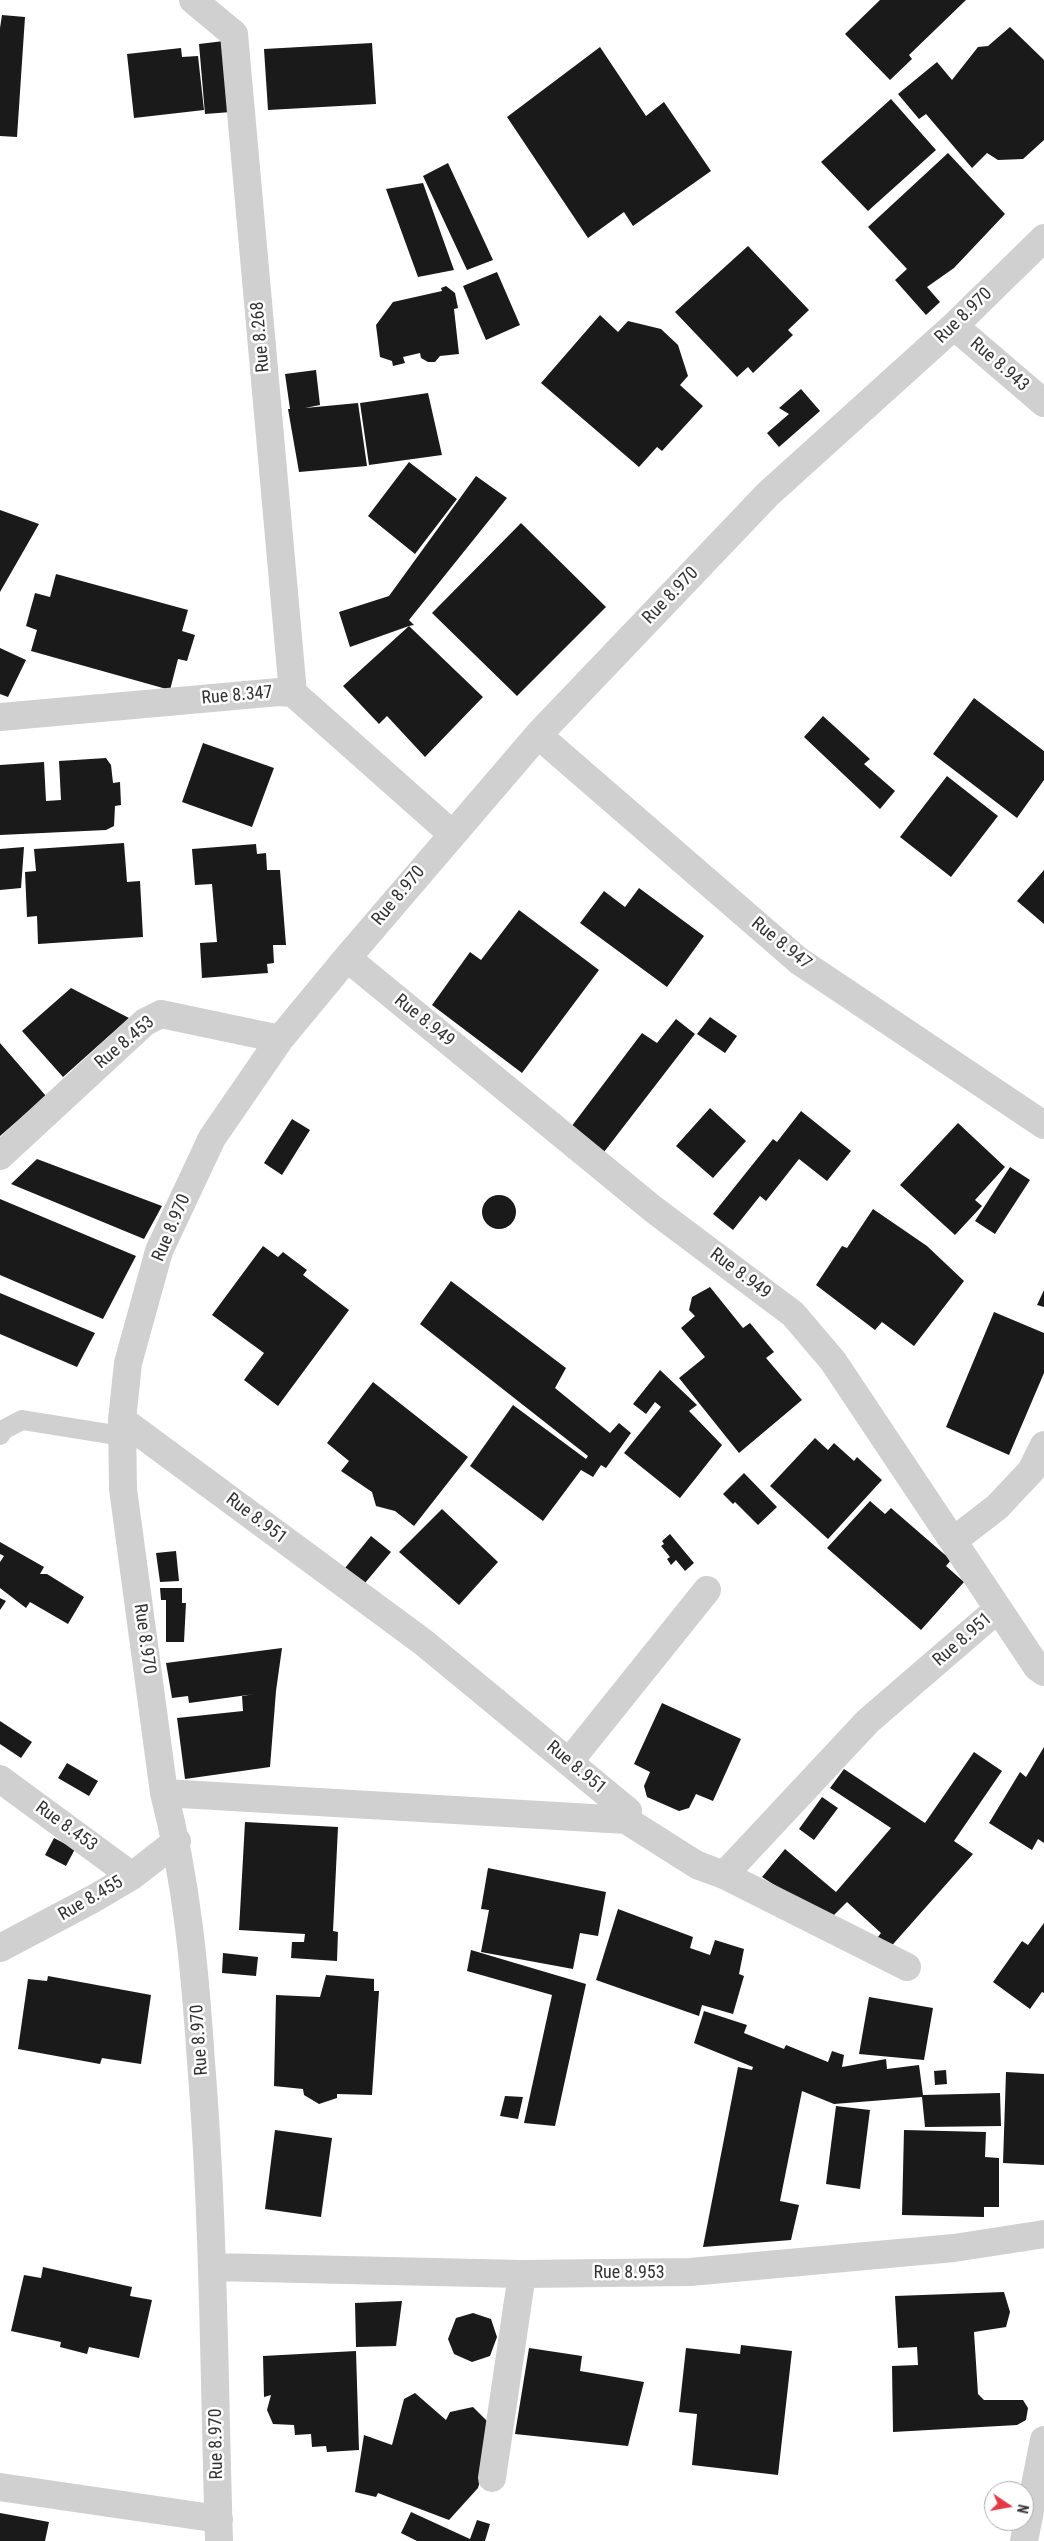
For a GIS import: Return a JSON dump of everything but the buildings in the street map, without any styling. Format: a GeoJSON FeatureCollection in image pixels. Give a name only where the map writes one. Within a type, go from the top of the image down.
{"type":"FeatureCollection","features":[{"type":"Feature","properties":{"kind":"street","name":"Rue 8.268"},"geometry":{"type":"LineString","coordinates":[[192,0],[234,34],[293,693]]}},
{"type":"Feature","properties":{"kind":"street","name":"Rue 8.970"},"geometry":{"type":"LineString","coordinates":[[219,2530],[213,2267],[206,2119],[192,1941],[176,1841],[164,1794],[124,1489],[122,1428],[128,1362],[159,1251],[212,1138],[280,1039],[452,834],[538,735],[768,494],[954,326],[1044,238]]}},
{"type":"Feature","properties":{"kind":"street","name":"Rue 8.943"},"geometry":{"type":"LineString","coordinates":[[954,326],[1044,403]]}},
{"type":"Feature","properties":{"kind":"street","name":"Rue 8.347"},"geometry":{"type":"LineString","coordinates":[[0,717],[279,692],[293,693],[452,834]]}},
{"type":"Feature","properties":{"kind":"street","name":"Rue 8.947"},"geometry":{"type":"LineString","coordinates":[[538,735],[799,961],[1044,1125]]}},
{"type":"Feature","properties":{"kind":"street","name":"Rue 8.949"},"geometry":{"type":"LineString","coordinates":[[347,958],[653,1209],[793,1314],[833,1361],[1037,1667],[1044,1672]]}},
{"type":"Feature","properties":{"kind":"street","name":"Rue 8.453"},"geometry":{"type":"LineString","coordinates":[[0,1156],[145,1022],[161,1014],[280,1039]]}},
{"type":"Feature","properties":{"kind":"street","name":"Rue 8.951"},"geometry":{"type":"LineString","coordinates":[[122,1428],[423,1642],[628,1811],[626,1820],[697,1865],[724,1874],[868,1721],[998,1609]]}},
{"type":"Feature","properties":{"kind":"street"},"geometry":{"type":"LineString","coordinates":[[953,1541],[997,1508],[1031,1471],[1044,1445]]}},
{"type":"Feature","properties":{"kind":"street"},"geometry":{"type":"LineString","coordinates":[[569,1762],[707,1590]]}},
{"type":"Feature","properties":{"kind":"street","name":"Rue 8.453"},"geometry":{"type":"LineString","coordinates":[[0,1778],[132,1876]]}},
{"type":"Feature","properties":{"kind":"street"},"geometry":{"type":"LineString","coordinates":[[164,1794],[626,1820]]}},
{"type":"Feature","properties":{"kind":"street","name":"Rue 8.455"},"geometry":{"type":"LineString","coordinates":[[0,1948],[93,1899],[132,1876],[176,1841]]}},
{"type":"Feature","properties":{"kind":"street"},"geometry":{"type":"LineString","coordinates":[[724,1874],[907,1967]]}},
{"type":"Feature","properties":{"kind":"street","name":"Rue 8.953"},"geometry":{"type":"LineString","coordinates":[[213,2267],[522,2274],[690,2272],[954,2248],[1044,2234]]}},
{"type":"Feature","properties":{"kind":"street"},"geometry":{"type":"LineString","coordinates":[[492,2478],[522,2274]]}},
{"type":"Feature","properties":{"kind":"street"},"geometry":{"type":"LineString","coordinates":[[1024,2541],[1044,2440]]}},
{"type":"Feature","properties":{"kind":"street"},"geometry":{"type":"LineString","coordinates":[[0,2487],[219,2530]]}},
{"type":"Feature","properties":{"kind":"lane"},"geometry":{"type":"LineString","coordinates":[[0,1435],[3,1430],[22,1420],[122,1428]]}}]}
